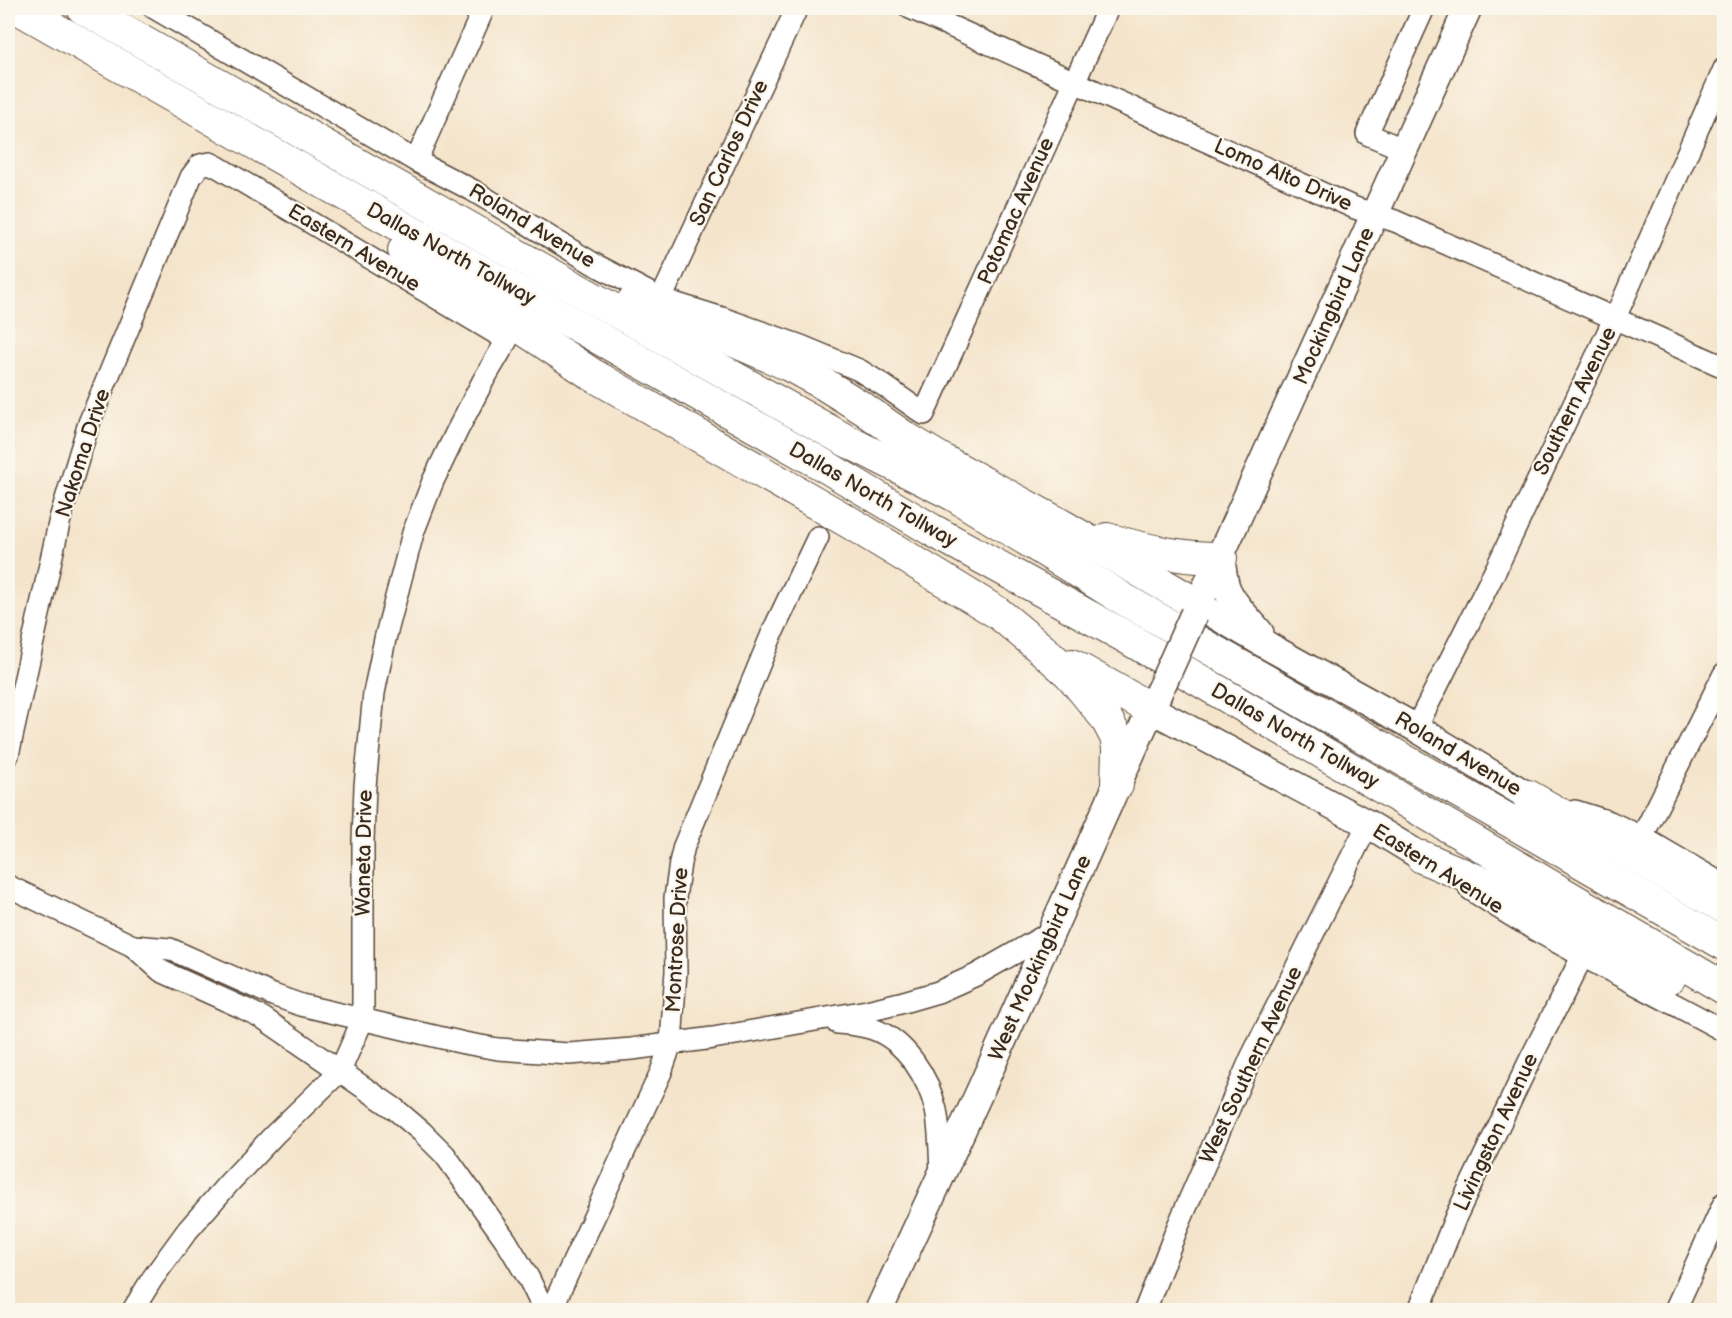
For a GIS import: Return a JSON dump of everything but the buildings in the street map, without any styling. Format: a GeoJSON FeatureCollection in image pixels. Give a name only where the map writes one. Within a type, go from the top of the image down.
{"type":"FeatureCollection","features":[{"type":"Feature","properties":{"kind":"highway","name":"Dallas North Tollway"},"geometry":{"type":"LineString","coordinates":[[18,8],[825,466],[932,531],[1124,636],[1725,988]]}},
{"type":"Feature","properties":{"kind":"highway","name":"Dallas North Tollway"},"geometry":{"type":"LineString","coordinates":[[83,8],[847,441],[954,495],[1130,603],[1725,944]]}},
{"type":"Feature","properties":{"kind":"highway"},"geometry":{"type":"LineString","coordinates":[[316,178],[402,249],[593,375],[849,522],[998,613],[1070,674],[1113,730],[1118,748],[1117,785]]}},
{"type":"Feature","properties":{"kind":"highway"},"geometry":{"type":"LineString","coordinates":[[550,274],[714,332],[789,364],[864,409],[904,437],[1061,525],[1196,610]]}},
{"type":"Feature","properties":{"kind":"highway"},"geometry":{"type":"LineString","coordinates":[[1061,525],[1155,552],[1193,558],[1221,558]]}},
{"type":"Feature","properties":{"kind":"highway"},"geometry":{"type":"LineString","coordinates":[[1044,651],[1157,697]]}},
{"type":"Feature","properties":{"kind":"highway"},"geometry":{"type":"LineString","coordinates":[[1528,796],[1725,907]]}},
{"type":"Feature","properties":{"kind":"highway"},"geometry":{"type":"LineString","coordinates":[[1422,857],[1506,893],[1586,937],[1725,1002]]}},
{"type":"Feature","properties":{"kind":"main road","name":"Mockingbird Lane"},"geometry":{"type":"LineString","coordinates":[[1196,610],[1468,8]]}},
{"type":"Feature","properties":{"kind":"main road"},"geometry":{"type":"LineString","coordinates":[[1221,558],[1225,586],[1233,601],[1275,650]]}},
{"type":"Feature","properties":{"kind":"main road","name":"Roland Avenue"},"geometry":{"type":"LineString","coordinates":[[1196,610],[1275,650],[1416,728],[1528,796]]}},
{"type":"Feature","properties":{"kind":"main road","name":"West Mockingbird Lane"},"geometry":{"type":"LineString","coordinates":[[879,1311],[1053,931],[1196,610]]}},
{"type":"Feature","properties":{"kind":"main road","name":"Eastern Avenue"},"geometry":{"type":"LineString","coordinates":[[1157,697],[1422,857]]}},
{"type":"Feature","properties":{"kind":"street","name":"Roland Avenue"},"geometry":{"type":"LineString","coordinates":[[154,8],[183,15],[416,161],[472,190],[594,264],[662,298],[801,346],[859,370],[924,414]]}},
{"type":"Feature","properties":{"kind":"street"},"geometry":{"type":"LineString","coordinates":[[416,161],[484,8]]}},
{"type":"Feature","properties":{"kind":"street","name":"San Carlos Drive"},"geometry":{"type":"LineString","coordinates":[[662,298],[797,8]]}},
{"type":"Feature","properties":{"kind":"street","name":"Lomo Alto Drive"},"geometry":{"type":"LineString","coordinates":[[910,8],[1355,208],[1395,221],[1725,367]]}},
{"type":"Feature","properties":{"kind":"street","name":"Potomac Avenue"},"geometry":{"type":"LineString","coordinates":[[924,414],[1108,8]]}},
{"type":"Feature","properties":{"kind":"street"},"geometry":{"type":"LineString","coordinates":[[1405,150],[1367,134],[1424,8]]}},
{"type":"Feature","properties":{"kind":"street","name":"Southern Avenue"},"geometry":{"type":"LineString","coordinates":[[1416,728],[1497,567],[1615,318],[1725,69]]}},
{"type":"Feature","properties":{"kind":"street","name":"Eastern Avenue"},"geometry":{"type":"LineString","coordinates":[[200,165],[210,163],[218,167],[507,340]]}},
{"type":"Feature","properties":{"kind":"street","name":"Nakoma Drive"},"geometry":{"type":"LineString","coordinates":[[8,755],[60,519],[89,423],[191,177],[200,165]]}},
{"type":"Feature","properties":{"kind":"street","name":"Waneta Drive"},"geometry":{"type":"LineString","coordinates":[[133,1311],[152,1279],[187,1231],[221,1191],[340,1071],[363,1019],[365,786],[374,693],[385,639],[413,533],[433,481],[457,430],[507,340]]}},
{"type":"Feature","properties":{"kind":"street","name":"Montrose Drive"},"geometry":{"type":"LineString","coordinates":[[551,1311],[661,1072],[671,1043],[676,971],[675,898],[684,846],[774,629],[818,537]]}},
{"type":"Feature","properties":{"kind":"street"},"geometry":{"type":"LineString","coordinates":[[1642,837],[1725,674]]}},
{"type":"Feature","properties":{"kind":"street","name":"Roland Avenue"},"geometry":{"type":"LineString","coordinates":[[1528,796],[1610,822],[1642,837],[1725,885]]}},
{"type":"Feature","properties":{"kind":"street","name":"West Southern Avenue"},"geometry":{"type":"LineString","coordinates":[[1145,1311],[1178,1226],[1251,1058],[1368,824]]}},
{"type":"Feature","properties":{"kind":"street","name":"Eastern Avenue"},"geometry":{"type":"LineString","coordinates":[[1422,857],[1499,909],[1582,957],[1725,1031]]}},
{"type":"Feature","properties":{"kind":"street"},"geometry":{"type":"LineString","coordinates":[[9,892],[133,946],[161,971],[263,1018],[395,1109],[445,1155],[505,1239],[529,1279],[544,1311]]}},
{"type":"Feature","properties":{"kind":"street"},"geometry":{"type":"LineString","coordinates":[[133,946],[170,949],[273,995],[301,1005],[464,1043],[498,1049],[569,1054],[622,1050],[713,1038],[867,1011],[938,992],[976,975],[1053,931]]}},
{"type":"Feature","properties":{"kind":"street","name":"Livingston Avenue"},"geometry":{"type":"LineString","coordinates":[[1419,1311],[1456,1216],[1582,957]]}},
{"type":"Feature","properties":{"kind":"street"},"geometry":{"type":"LineString","coordinates":[[816,1020],[874,1029],[890,1037],[911,1058],[930,1090],[936,1112],[941,1174]]}},
{"type":"Feature","properties":{"kind":"street"},"geometry":{"type":"LineString","coordinates":[[1675,1311],[1725,1203]]}}]}
